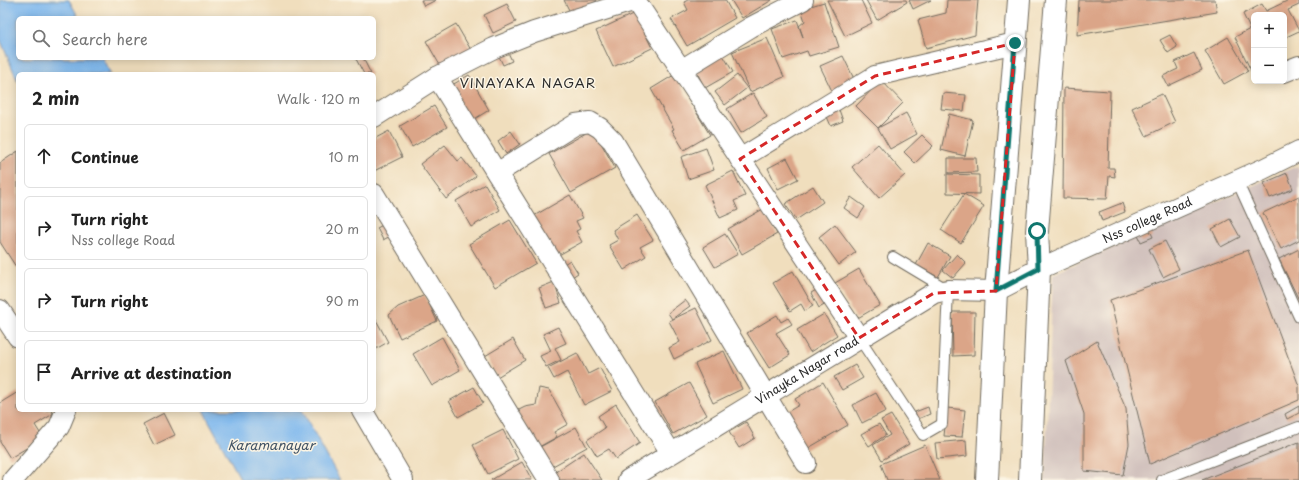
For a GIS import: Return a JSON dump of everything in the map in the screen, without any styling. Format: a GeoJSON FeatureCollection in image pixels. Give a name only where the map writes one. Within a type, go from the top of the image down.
{"type":"FeatureCollection","features":[{"type":"Feature","properties":{"kind":"main road"},"geometry":{"type":"LineString","coordinates":[[987,480],[996,291],[1019,0]]}},
{"type":"Feature","properties":{"kind":"main road"},"geometry":{"type":"LineString","coordinates":[[1030,480],[1038,269],[1037,231],[1056,0]]}},
{"type":"Feature","properties":{"kind":"street"},"geometry":{"type":"LineString","coordinates":[[376,115],[437,77],[494,48],[534,32],[636,0],[859,338]]}},
{"type":"Feature","properties":{"kind":"street"},"geometry":{"type":"LineString","coordinates":[[681,70],[750,27],[803,0]]}},
{"type":"Feature","properties":{"kind":"street"},"geometry":{"type":"LineString","coordinates":[[740,159],[875,76],[1015,43]]}},
{"type":"Feature","properties":{"kind":"street"},"geometry":{"type":"LineString","coordinates":[[1287,71],[1299,66]]}},
{"type":"Feature","properties":{"kind":"street"},"geometry":{"type":"LineString","coordinates":[[437,77],[672,453]]}},
{"type":"Feature","properties":{"kind":"street"},"geometry":{"type":"LineString","coordinates":[[497,172],[576,124],[590,122],[600,128],[613,141],[806,462]]}},
{"type":"Feature","properties":{"kind":"street","name":"Nss college Road"},"geometry":{"type":"LineString","coordinates":[[996,291],[1038,269],[1237,181],[1299,151]]}},
{"type":"Feature","properties":{"kind":"street"},"geometry":{"type":"LineString","coordinates":[[376,197],[549,480]]}},
{"type":"Feature","properties":{"kind":"street","name":"Vinayka Nagar road"},"geometry":{"type":"LineString","coordinates":[[628,480],[934,293],[948,290],[996,291]]}},
{"type":"Feature","properties":{"kind":"street"},"geometry":{"type":"LineString","coordinates":[[0,310],[16,334]]}},
{"type":"Feature","properties":{"kind":"street"},"geometry":{"type":"LineString","coordinates":[[13,480],[59,427],[65,412]]}},
{"type":"Feature","properties":{"kind":"street"},"geometry":{"type":"LineString","coordinates":[[363,412],[403,480]]}},
{"type":"Feature","properties":{"kind":"lane"},"geometry":{"type":"LineString","coordinates":[[1237,181],[1299,317]]}},
{"type":"Feature","properties":{"kind":"lane"},"geometry":{"type":"LineString","coordinates":[[859,338],[923,435],[942,424],[948,290],[893,257]]}},
{"type":"Feature","properties":{"kind":"lane"},"geometry":{"type":"LineString","coordinates":[[1162,480],[1299,427]]}},
{"type":"Feature","properties":{"kind":"highlighted area"},"geometry":{"type":"Polygon","coordinates":[[[1015,43],[996,291],[934,293],[859,338],[740,159],[875,76],[1015,43]]]}},
{"type":"Feature","properties":{"kind":"shaded area"},"geometry":{"type":"Polygon","coordinates":[[[1297,166],[1299,169],[1299,480],[1045,480],[1053,274],[1297,166]]]}},
{"type":"Feature","properties":{"kind":"water"},"geometry":{"type":"Polygon","coordinates":[[[0,0],[69,0],[78,16],[16,16],[16,60],[103,60],[110,72],[16,72],[16,77],[0,39],[0,0]]]}},
{"type":"Feature","properties":{"kind":"water","name":"Karamanayar"},"geometry":{"type":"Polygon","coordinates":[[[204,412],[303,412],[340,480],[241,480],[204,412]]]}},
{"type":"Feature","properties":{"kind":"building"},"geometry":{"type":"Polygon","coordinates":[[[421,0],[436,0],[424,6],[421,0]]]}},
{"type":"Feature","properties":{"kind":"building"},"geometry":{"type":"Polygon","coordinates":[[[564,0],[596,0],[597,1],[571,14],[564,0]]]}},
{"type":"Feature","properties":{"kind":"building"},"geometry":{"type":"Polygon","coordinates":[[[688,0],[725,0],[735,18],[687,46],[671,19],[688,10],[684,2],[688,0]]]}},
{"type":"Feature","properties":{"kind":"building"},"geometry":{"type":"Polygon","coordinates":[[[731,0],[772,0],[742,18],[731,0]]]}},
{"type":"Feature","properties":{"kind":"building"},"geometry":{"type":"Polygon","coordinates":[[[827,0],[861,0],[872,23],[845,36],[827,0]]]}},
{"type":"Feature","properties":{"kind":"building"},"geometry":{"type":"Polygon","coordinates":[[[866,0],[906,0],[907,2],[877,20],[866,0]]]}},
{"type":"Feature","properties":{"kind":"building"},"geometry":{"type":"Polygon","coordinates":[[[909,0],[931,0],[913,9],[909,0]]]}},
{"type":"Feature","properties":{"kind":"building"},"geometry":{"type":"Polygon","coordinates":[[[947,0],[978,0],[975,35],[926,48],[918,20],[946,13],[947,0]]]}},
{"type":"Feature","properties":{"kind":"building"},"geometry":{"type":"Polygon","coordinates":[[[1079,0],[1215,0],[1217,12],[1077,35],[1079,0]]]}},
{"type":"Feature","properties":{"kind":"building"},"geometry":{"type":"Polygon","coordinates":[[[1289,0],[1299,0],[1299,5],[1288,10],[1299,31],[1287,37],[1287,12],[1251,12],[1251,71],[1235,37],[1250,29],[1243,14],[1262,4],[1266,11],[1289,0]]]}},
{"type":"Feature","properties":{"kind":"building"},"geometry":{"type":"Polygon","coordinates":[[[824,2],[839,47],[809,56],[807,51],[783,59],[772,29],[797,20],[799,26],[805,21],[801,9],[824,2]]]}},
{"type":"Feature","properties":{"kind":"building"},"geometry":{"type":"Polygon","coordinates":[[[507,4],[516,22],[493,33],[484,15],[507,4]]]}},
{"type":"Feature","properties":{"kind":"building"},"geometry":{"type":"Polygon","coordinates":[[[635,13],[652,48],[613,67],[596,31],[635,13]]]}},
{"type":"Feature","properties":{"kind":"building"},"geometry":{"type":"Polygon","coordinates":[[[456,24],[471,50],[441,67],[426,41],[456,24]]]}},
{"type":"Feature","properties":{"kind":"building"},"geometry":{"type":"Polygon","coordinates":[[[1170,35],[1177,47],[1168,53],[1160,40],[1170,35]]]}},
{"type":"Feature","properties":{"kind":"building"},"geometry":{"type":"Polygon","coordinates":[[[1228,37],[1248,71],[1224,84],[1205,51],[1228,37]]]}},
{"type":"Feature","properties":{"kind":"building"},"geometry":{"type":"Polygon","coordinates":[[[767,38],[784,77],[750,92],[732,52],[767,38]]]}},
{"type":"Feature","properties":{"kind":"building"},"geometry":{"type":"Polygon","coordinates":[[[506,48],[512,61],[503,65],[497,52],[506,48]]]}},
{"type":"Feature","properties":{"kind":"building"},"geometry":{"type":"Polygon","coordinates":[[[720,50],[733,72],[705,88],[693,65],[720,50]]]}},
{"type":"Feature","properties":{"kind":"building"},"geometry":{"type":"Polygon","coordinates":[[[1194,53],[1202,70],[1168,86],[1163,76],[1178,69],[1175,62],[1194,53]]]}},
{"type":"Feature","properties":{"kind":"building"},"geometry":{"type":"Polygon","coordinates":[[[843,56],[855,81],[832,91],[820,66],[843,56]]]}},
{"type":"Feature","properties":{"kind":"building"},"geometry":{"type":"Polygon","coordinates":[[[357,60],[364,60],[370,72],[363,72],[357,60]]]}},
{"type":"Feature","properties":{"kind":"building"},"geometry":{"type":"Polygon","coordinates":[[[469,75],[489,110],[468,123],[447,88],[469,75]]]}},
{"type":"Feature","properties":{"kind":"building"},"geometry":{"type":"Polygon","coordinates":[[[674,75],[710,135],[684,150],[651,89],[674,75]]]}},
{"type":"Feature","properties":{"kind":"building"},"geometry":{"type":"Polygon","coordinates":[[[737,75],[747,88],[725,105],[715,92],[737,75]]]}},
{"type":"Feature","properties":{"kind":"building"},"geometry":{"type":"Polygon","coordinates":[[[881,80],[903,103],[878,128],[856,106],[881,80]]]}},
{"type":"Feature","properties":{"kind":"building"},"geometry":{"type":"Polygon","coordinates":[[[1064,88],[1110,91],[1108,168],[1114,168],[1115,177],[1109,176],[1107,199],[1063,198],[1064,88]]]}},
{"type":"Feature","properties":{"kind":"building"},"geometry":{"type":"Polygon","coordinates":[[[753,93],[767,117],[741,133],[727,109],[753,93]]]}},
{"type":"Feature","properties":{"kind":"building"},"geometry":{"type":"Polygon","coordinates":[[[943,93],[966,95],[964,111],[941,109],[943,93]]]}},
{"type":"Feature","properties":{"kind":"building"},"geometry":{"type":"Polygon","coordinates":[[[1162,94],[1175,122],[1146,136],[1132,108],[1162,94]]]}},
{"type":"Feature","properties":{"kind":"building"},"geometry":{"type":"Polygon","coordinates":[[[434,106],[447,127],[412,147],[400,126],[434,106]]]}},
{"type":"Feature","properties":{"kind":"building"},"geometry":{"type":"Polygon","coordinates":[[[838,107],[843,121],[831,126],[825,112],[838,107]]]}},
{"type":"Feature","properties":{"kind":"building"},"geometry":{"type":"Polygon","coordinates":[[[906,113],[917,134],[890,149],[878,128],[906,113]]]}},
{"type":"Feature","properties":{"kind":"building"},"geometry":{"type":"Polygon","coordinates":[[[949,114],[973,120],[965,156],[941,150],[949,114]]]}},
{"type":"Feature","properties":{"kind":"building"},"geometry":{"type":"Polygon","coordinates":[[[593,129],[615,168],[571,193],[549,154],[593,129]]]}},
{"type":"Feature","properties":{"kind":"building"},"geometry":{"type":"Polygon","coordinates":[[[389,131],[402,157],[376,170],[376,138],[389,131]]]}},
{"type":"Feature","properties":{"kind":"building"},"geometry":{"type":"Polygon","coordinates":[[[511,131],[520,144],[506,154],[498,141],[511,131]]]}},
{"type":"Feature","properties":{"kind":"building"},"geometry":{"type":"Polygon","coordinates":[[[922,135],[933,146],[915,163],[904,152],[922,135]]]}},
{"type":"Feature","properties":{"kind":"building"},"geometry":{"type":"Polygon","coordinates":[[[878,144],[905,175],[879,198],[852,167],[878,144]]]}},
{"type":"Feature","properties":{"kind":"building"},"geometry":{"type":"Polygon","coordinates":[[[445,145],[458,161],[462,158],[476,176],[446,199],[420,164],[445,145]]]}},
{"type":"Feature","properties":{"kind":"building"},"geometry":{"type":"Polygon","coordinates":[[[706,148],[714,170],[688,179],[681,157],[706,148]]]}},
{"type":"Feature","properties":{"kind":"building"},"geometry":{"type":"Polygon","coordinates":[[[16,152],[16,267],[0,242],[0,163],[16,152]]]}},
{"type":"Feature","properties":{"kind":"building"},"geometry":{"type":"Polygon","coordinates":[[[787,158],[798,179],[778,189],[768,168],[787,158]]]}},
{"type":"Feature","properties":{"kind":"building"},"geometry":{"type":"Polygon","coordinates":[[[948,158],[976,158],[977,172],[948,173],[948,158]]]}},
{"type":"Feature","properties":{"kind":"building"},"geometry":{"type":"Polygon","coordinates":[[[733,171],[745,196],[734,201],[738,210],[720,218],[705,185],[733,171]]]}},
{"type":"Feature","properties":{"kind":"building"},"geometry":{"type":"Polygon","coordinates":[[[1287,173],[1293,189],[1270,198],[1264,183],[1287,173]]]}},
{"type":"Feature","properties":{"kind":"building"},"geometry":{"type":"Polygon","coordinates":[[[947,174],[979,175],[979,194],[947,193],[947,174]]]}},
{"type":"Feature","properties":{"kind":"building"},"geometry":{"type":"Polygon","coordinates":[[[485,184],[500,210],[471,227],[456,201],[485,184]]]}},
{"type":"Feature","properties":{"kind":"building"},"geometry":{"type":"Polygon","coordinates":[[[813,186],[823,202],[796,220],[785,204],[813,186]]]}},
{"type":"Feature","properties":{"kind":"building"},"geometry":{"type":"Polygon","coordinates":[[[964,194],[984,206],[961,243],[941,230],[964,194]]]}},
{"type":"Feature","properties":{"kind":"building"},"geometry":{"type":"Polygon","coordinates":[[[570,195],[583,218],[576,221],[580,229],[576,231],[582,242],[555,257],[532,217],[570,195]]]}},
{"type":"Feature","properties":{"kind":"building"},"geometry":{"type":"Polygon","coordinates":[[[1299,196],[1299,240],[1281,249],[1263,213],[1299,196]]]}},
{"type":"Feature","properties":{"kind":"building"},"geometry":{"type":"Polygon","coordinates":[[[851,197],[865,207],[858,218],[844,208],[851,197]]]}},
{"type":"Feature","properties":{"kind":"building"},"geometry":{"type":"Polygon","coordinates":[[[1122,203],[1125,212],[1102,221],[1099,212],[1122,203]]]}},
{"type":"Feature","properties":{"kind":"building"},"geometry":{"type":"Polygon","coordinates":[[[763,209],[777,234],[742,254],[728,229],[763,209]]]}},
{"type":"Feature","properties":{"kind":"building"},"geometry":{"type":"Polygon","coordinates":[[[637,215],[653,240],[640,247],[646,256],[624,270],[609,245],[618,240],[613,230],[637,215]]]}},
{"type":"Feature","properties":{"kind":"building"},"geometry":{"type":"Polygon","coordinates":[[[1230,219],[1240,237],[1221,247],[1212,229],[1230,219]]]}},
{"type":"Feature","properties":{"kind":"building"},"geometry":{"type":"Polygon","coordinates":[[[510,220],[536,263],[495,287],[469,244],[510,220]]]}},
{"type":"Feature","properties":{"kind":"building"},"geometry":{"type":"Polygon","coordinates":[[[388,222],[394,234],[383,240],[377,228],[388,222]]]}},
{"type":"Feature","properties":{"kind":"building"},"geometry":{"type":"Polygon","coordinates":[[[835,224],[856,252],[839,265],[819,237],[835,224]]]}},
{"type":"Feature","properties":{"kind":"building"},"geometry":{"type":"Polygon","coordinates":[[[1147,224],[1153,237],[1141,242],[1135,229],[1147,224]]]}},
{"type":"Feature","properties":{"kind":"building"},"geometry":{"type":"Polygon","coordinates":[[[725,234],[738,254],[715,267],[703,247],[725,234]]]}},
{"type":"Feature","properties":{"kind":"building"},"geometry":{"type":"Polygon","coordinates":[[[1165,241],[1179,269],[1163,277],[1149,249],[1165,241]]]}},
{"type":"Feature","properties":{"kind":"building"},"geometry":{"type":"Polygon","coordinates":[[[928,243],[950,256],[938,277],[916,265],[928,243]]]}},
{"type":"Feature","properties":{"kind":"building"},"geometry":{"type":"Polygon","coordinates":[[[1299,249],[1299,300],[1279,259],[1299,249]]]}},
{"type":"Feature","properties":{"kind":"building"},"geometry":{"type":"Polygon","coordinates":[[[1248,250],[1299,386],[1299,400],[1150,464],[1110,300],[1248,250]]]}},
{"type":"Feature","properties":{"kind":"building"},"geometry":{"type":"Polygon","coordinates":[[[957,254],[966,263],[953,278],[943,270],[957,254]]]}},
{"type":"Feature","properties":{"kind":"building"},"geometry":{"type":"Polygon","coordinates":[[[570,260],[578,273],[572,277],[564,264],[570,260]]]}},
{"type":"Feature","properties":{"kind":"building"},"geometry":{"type":"Polygon","coordinates":[[[859,269],[880,305],[856,319],[835,283],[859,269]]]}},
{"type":"Feature","properties":{"kind":"building"},"geometry":{"type":"Polygon","coordinates":[[[793,271],[813,306],[805,311],[801,304],[790,311],[773,283],[793,271]]]}},
{"type":"Feature","properties":{"kind":"building"},"geometry":{"type":"Polygon","coordinates":[[[554,282],[561,303],[546,308],[539,288],[554,282]]]}},
{"type":"Feature","properties":{"kind":"building"},"geometry":{"type":"Polygon","coordinates":[[[820,288],[828,303],[819,308],[811,293],[820,288]]]}},
{"type":"Feature","properties":{"kind":"building"},"geometry":{"type":"Polygon","coordinates":[[[425,295],[437,321],[400,338],[389,315],[398,307],[425,295]]]}},
{"type":"Feature","properties":{"kind":"building"},"geometry":{"type":"Polygon","coordinates":[[[685,300],[690,306],[672,319],[668,313],[685,300]]]}},
{"type":"Feature","properties":{"kind":"building"},"geometry":{"type":"Polygon","coordinates":[[[696,308],[712,340],[674,359],[669,348],[680,342],[669,321],[696,308]]]}},
{"type":"Feature","properties":{"kind":"building"},"geometry":{"type":"Polygon","coordinates":[[[952,312],[975,312],[974,355],[953,356],[952,312]]]}},
{"type":"Feature","properties":{"kind":"building"},"geometry":{"type":"Polygon","coordinates":[[[824,314],[837,335],[810,352],[797,330],[824,314]]]}},
{"type":"Feature","properties":{"kind":"building"},"geometry":{"type":"Polygon","coordinates":[[[777,315],[781,322],[788,318],[792,324],[776,333],[790,355],[769,368],[747,333],[777,315]]]}},
{"type":"Feature","properties":{"kind":"building"},"geometry":{"type":"Polygon","coordinates":[[[376,320],[388,342],[376,349],[376,320]]]}},
{"type":"Feature","properties":{"kind":"building"},"geometry":{"type":"Polygon","coordinates":[[[558,327],[566,343],[555,348],[561,360],[546,367],[540,356],[551,351],[543,334],[558,327]]]}},
{"type":"Feature","properties":{"kind":"building"},"geometry":{"type":"Polygon","coordinates":[[[442,337],[460,370],[432,386],[413,354],[442,337]]]}},
{"type":"Feature","properties":{"kind":"building"},"geometry":{"type":"Polygon","coordinates":[[[513,339],[525,360],[497,377],[485,356],[513,339]]]}},
{"type":"Feature","properties":{"kind":"building"},"geometry":{"type":"Polygon","coordinates":[[[1097,341],[1126,409],[1129,444],[1123,475],[1084,471],[1084,414],[1066,361],[1097,341]]]}},
{"type":"Feature","properties":{"kind":"building"},"geometry":{"type":"Polygon","coordinates":[[[724,351],[742,389],[713,403],[695,364],[724,351]]]}},
{"type":"Feature","properties":{"kind":"building"},"geometry":{"type":"Polygon","coordinates":[[[577,353],[588,374],[600,368],[612,391],[584,405],[567,372],[554,379],[548,368],[577,353]]]}},
{"type":"Feature","properties":{"kind":"building"},"geometry":{"type":"Polygon","coordinates":[[[855,365],[863,378],[842,390],[834,377],[855,365]]]}},
{"type":"Feature","properties":{"kind":"building"},"geometry":{"type":"Polygon","coordinates":[[[823,382],[848,425],[805,450],[784,414],[799,405],[795,399],[823,382]]]}},
{"type":"Feature","properties":{"kind":"building"},"geometry":{"type":"Polygon","coordinates":[[[689,383],[707,415],[673,434],[655,402],[689,383]]]}},
{"type":"Feature","properties":{"kind":"building"},"geometry":{"type":"Polygon","coordinates":[[[474,387],[483,403],[458,417],[449,401],[474,387]]]}},
{"type":"Feature","properties":{"kind":"building"},"geometry":{"type":"Polygon","coordinates":[[[539,388],[549,390],[568,424],[554,432],[557,437],[537,448],[517,411],[525,407],[536,405],[539,388]]]}},
{"type":"Feature","properties":{"kind":"building"},"geometry":{"type":"Polygon","coordinates":[[[16,393],[16,412],[52,412],[53,414],[35,425],[43,438],[10,458],[0,442],[0,403],[16,393]]]}},
{"type":"Feature","properties":{"kind":"building"},"geometry":{"type":"Polygon","coordinates":[[[876,393],[886,411],[862,423],[853,405],[876,393]]]}},
{"type":"Feature","properties":{"kind":"building"},"geometry":{"type":"Polygon","coordinates":[[[616,404],[640,443],[616,459],[609,449],[597,456],[587,440],[605,428],[598,416],[616,404]]]}},
{"type":"Feature","properties":{"kind":"building"},"geometry":{"type":"Polygon","coordinates":[[[1299,406],[1299,413],[1287,419],[1285,414],[1299,406]]]}},
{"type":"Feature","properties":{"kind":"building"},"geometry":{"type":"Polygon","coordinates":[[[928,407],[930,414],[918,419],[915,412],[928,407]]]}},
{"type":"Feature","properties":{"kind":"building"},"geometry":{"type":"Polygon","coordinates":[[[947,408],[965,410],[962,437],[944,436],[947,408]]]}},
{"type":"Feature","properties":{"kind":"building"},"geometry":{"type":"Polygon","coordinates":[[[164,413],[175,435],[154,445],[143,424],[164,413]]]}},
{"type":"Feature","properties":{"kind":"building"},"geometry":{"type":"Polygon","coordinates":[[[891,415],[909,444],[882,460],[873,445],[890,435],[881,420],[891,415]]]}},
{"type":"Feature","properties":{"kind":"building"},"geometry":{"type":"Polygon","coordinates":[[[746,422],[755,438],[739,448],[729,432],[746,422]]]}},
{"type":"Feature","properties":{"kind":"building"},"geometry":{"type":"Polygon","coordinates":[[[879,424],[886,435],[869,446],[861,434],[879,424]]]}},
{"type":"Feature","properties":{"kind":"building"},"geometry":{"type":"Polygon","coordinates":[[[576,427],[587,447],[551,467],[540,447],[576,427]]]}},
{"type":"Feature","properties":{"kind":"building"},"geometry":{"type":"Polygon","coordinates":[[[503,430],[518,459],[488,474],[473,445],[503,430]]]}},
{"type":"Feature","properties":{"kind":"building"},"geometry":{"type":"Polygon","coordinates":[[[966,440],[967,456],[937,459],[935,443],[966,440]]]}},
{"type":"Feature","properties":{"kind":"building"},"geometry":{"type":"Polygon","coordinates":[[[1299,442],[1299,480],[1202,480],[1299,442]]]}},
{"type":"Feature","properties":{"kind":"building"},"geometry":{"type":"Polygon","coordinates":[[[925,445],[940,480],[887,480],[881,464],[925,445]]]}},
{"type":"Feature","properties":{"kind":"building"},"geometry":{"type":"Polygon","coordinates":[[[584,453],[602,480],[559,480],[554,473],[584,453]]]}},
{"type":"Feature","properties":{"kind":"building"},"geometry":{"type":"Polygon","coordinates":[[[522,462],[532,480],[491,480],[522,462]]]}},
{"type":"Feature","properties":{"kind":"district","name":"VINAYAKA NAGAR"},"geometry":{"type":"Point","coordinates":[528,83]}},
{"type":"Feature","properties":{"kind":"route"},"geometry":{"type":"LineString","coordinates":[[1015,43],[996,291],[1038,269],[1037,231]]}}]}
